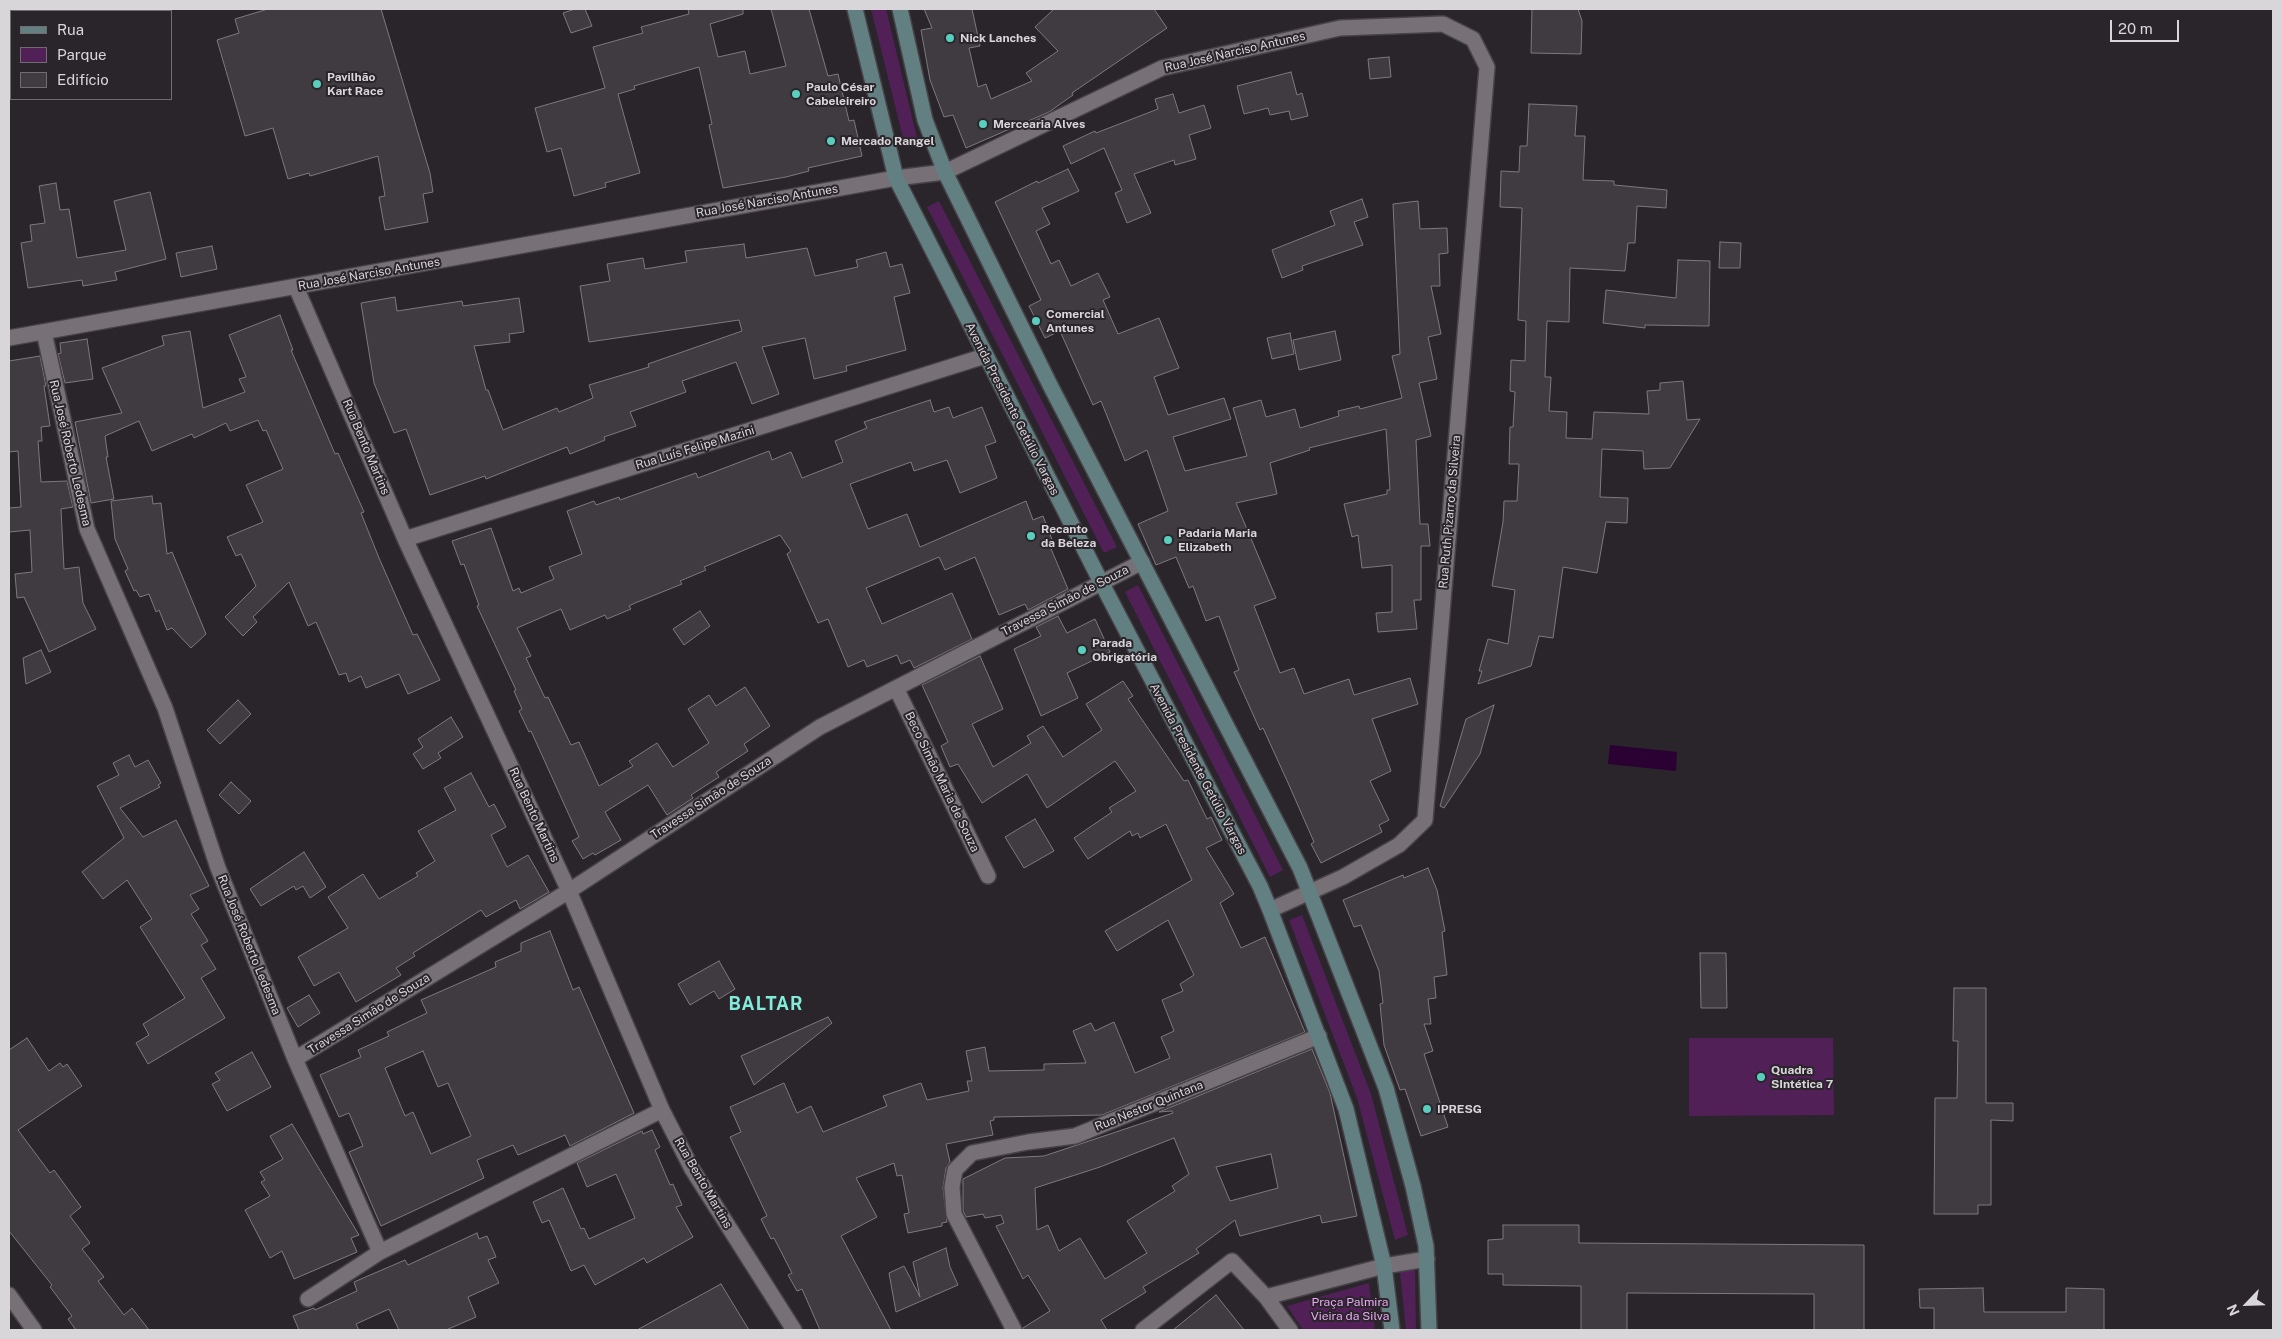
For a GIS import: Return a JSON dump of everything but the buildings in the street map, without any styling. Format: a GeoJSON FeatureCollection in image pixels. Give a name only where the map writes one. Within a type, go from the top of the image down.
{"type":"FeatureCollection","features":[{"type":"Feature","properties":{"kind":"main road","name":"Avenida Presidente Getúlio Vargas"},"geometry":{"type":"LineString","coordinates":[[855,9],[896,178],[1100,582],[1260,886],[1270,910],[1346,1109],[1384,1266],[1392,1330]]}},
{"type":"Feature","properties":{"kind":"main road"},"geometry":{"type":"LineString","coordinates":[[900,9],[925,120],[945,172],[1050,385],[1300,868],[1310,893],[1386,1088],[1413,1186],[1427,1259],[1428,1330]]}},
{"type":"Feature","properties":{"kind":"street","name":"Rua José Narciso Antunes"},"geometry":{"type":"LineString","coordinates":[[9,338],[896,178],[945,172],[1162,68],[1340,28],[1442,24],[1473,39],[1487,66]]}},
{"type":"Feature","properties":{"kind":"street","name":"Rua Ruth Pizarro da Silveira"},"geometry":{"type":"LineString","coordinates":[[1270,910],[1310,893],[1399,845],[1425,820],[1487,66]]}},
{"type":"Feature","properties":{"kind":"street","name":"Rua Bento Martins"},"geometry":{"type":"LineString","coordinates":[[296,287],[405,539],[569,891],[662,1110],[692,1169],[794,1330]]}},
{"type":"Feature","properties":{"kind":"street","name":"Rua José Roberto Ledesma"},"geometry":{"type":"LineString","coordinates":[[44,332],[87,529],[164,708],[218,868],[295,1059],[380,1252]]}},
{"type":"Feature","properties":{"kind":"street","name":"Rua Luís Felipe Mazini"},"geometry":{"type":"LineString","coordinates":[[405,539],[985,356]]}},
{"type":"Feature","properties":{"kind":"street","name":"Travessa Simão de Souza"},"geometry":{"type":"LineString","coordinates":[[295,1059],[569,891],[820,727],[1142,562]]}},
{"type":"Feature","properties":{"kind":"street","name":"Beco Simão Maria de Souza"},"geometry":{"type":"LineString","coordinates":[[896,688],[988,876]]}},
{"type":"Feature","properties":{"kind":"street","name":"Rua Nestor Quintana"},"geometry":{"type":"LineString","coordinates":[[1014,1330],[954,1214],[952,1187],[955,1170],[972,1153],[1028,1142],[1075,1136],[1319,1036]]}},
{"type":"Feature","properties":{"kind":"street"},"geometry":{"type":"LineString","coordinates":[[308,1299],[380,1252],[662,1110]]}},
{"type":"Feature","properties":{"kind":"street"},"geometry":{"type":"LineString","coordinates":[[1266,1296],[1384,1266],[1427,1259]]}},
{"type":"Feature","properties":{"kind":"street"},"geometry":{"type":"LineString","coordinates":[[1143,1330],[1232,1261],[1266,1296],[1290,1330]]}},
{"type":"Feature","properties":{"kind":"street"},"geometry":{"type":"LineString","coordinates":[[9,1295],[34,1330]]}},
{"type":"Feature","properties":{"kind":"green space"},"geometry":{"type":"Polygon","coordinates":[[[871,9],[886,9],[917,138],[904,142],[871,9]]]}},
{"type":"Feature","properties":{"kind":"green space"},"geometry":{"type":"Polygon","coordinates":[[[939,201],[1117,547],[1104,553],[927,207],[939,201]]]}},
{"type":"Feature","properties":{"kind":"green space"},"geometry":{"type":"Polygon","coordinates":[[[1138,585],[1283,870],[1270,877],[1125,592],[1138,585]]]}},
{"type":"Feature","properties":{"kind":"green space"},"geometry":{"type":"Polygon","coordinates":[[[1302,915],[1371,1094],[1408,1235],[1395,1240],[1357,1098],[1289,920],[1302,915]]]}},
{"type":"Feature","properties":{"kind":"green space","name":"Quadra SIntética 7"},"geometry":{"type":"Polygon","coordinates":[[[1689,1038],[1833,1038],[1834,1115],[1689,1116],[1689,1038]]]}},
{"type":"Feature","properties":{"kind":"green space"},"geometry":{"type":"Polygon","coordinates":[[[1415,1269],[1416,1330],[1406,1330],[1400,1272],[1415,1269]]]}},
{"type":"Feature","properties":{"kind":"green space","name":"Praça Palmira Vieira da Silva"},"geometry":{"type":"Polygon","coordinates":[[[1369,1283],[1375,1330],[1303,1330],[1287,1306],[1369,1283]]]}},
{"type":"Feature","properties":{"kind":"shaded area"},"geometry":{"type":"Polygon","coordinates":[[[1610,745],[1677,752],[1676,771],[1608,764],[1610,745]]]}},
{"type":"Feature","properties":{"kind":"place","name":"Nick Lanches"},"geometry":{"type":"Point","coordinates":[950,38]}},
{"type":"Feature","properties":{"kind":"place","name":"Pavilhão Kart Race"},"geometry":{"type":"Point","coordinates":[317,84]}},
{"type":"Feature","properties":{"kind":"place","name":"Paulo César Cabeleireiro"},"geometry":{"type":"Point","coordinates":[796,94]}},
{"type":"Feature","properties":{"kind":"place","name":"Mercearia Alves"},"geometry":{"type":"Point","coordinates":[983,124]}},
{"type":"Feature","properties":{"kind":"place","name":"Mercado Rangel"},"geometry":{"type":"Point","coordinates":[831,141]}},
{"type":"Feature","properties":{"kind":"place","name":"Comercial Antunes"},"geometry":{"type":"Point","coordinates":[1036,321]}},
{"type":"Feature","properties":{"kind":"place","name":"Recanto da Beleza"},"geometry":{"type":"Point","coordinates":[1031,536]}},
{"type":"Feature","properties":{"kind":"place","name":"Padaria Maria Elizabeth"},"geometry":{"type":"Point","coordinates":[1168,540]}},
{"type":"Feature","properties":{"kind":"place","name":"Parada Obrigatória"},"geometry":{"type":"Point","coordinates":[1082,650]}},
{"type":"Feature","properties":{"kind":"place","name":"Quadra SIntética 7"},"geometry":{"type":"Point","coordinates":[1761,1077]}},
{"type":"Feature","properties":{"kind":"place","name":"IPRESG"},"geometry":{"type":"Point","coordinates":[1427,1109]}},
{"type":"Feature","properties":{"kind":"district","name":"BALTAR"},"geometry":{"type":"Point","coordinates":[766,1004]}}]}
